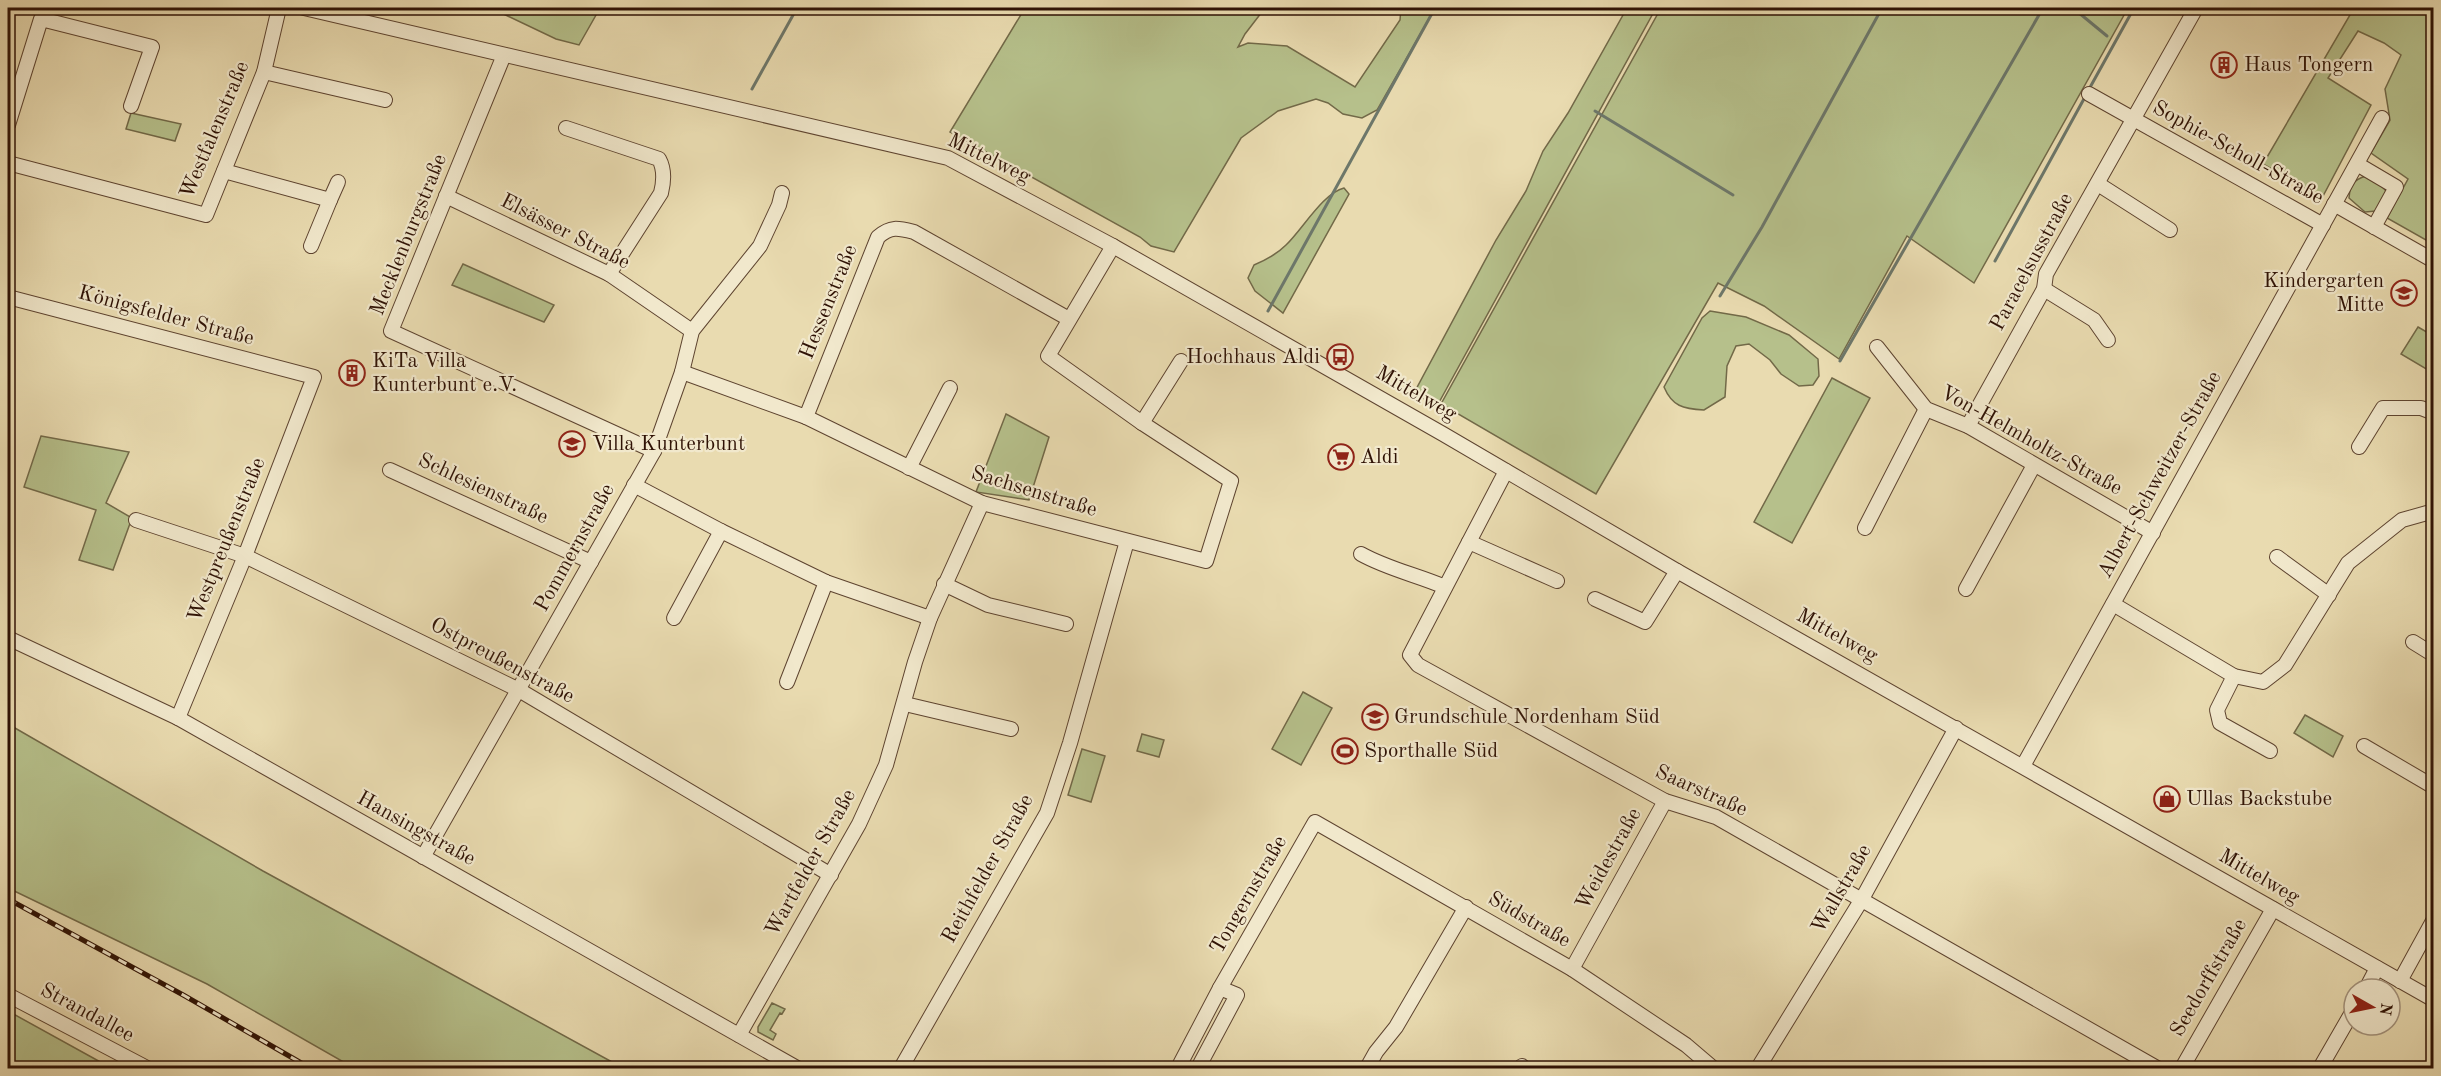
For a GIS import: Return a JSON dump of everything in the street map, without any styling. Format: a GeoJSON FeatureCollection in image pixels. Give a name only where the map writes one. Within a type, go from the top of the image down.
{"type":"FeatureCollection","features":[{"type":"Feature","properties":{"kind":"street","name":"Westfalenstraße"},"geometry":{"type":"LineString","coordinates":[[8,163],[206,215],[264,72],[279,8]]}},
{"type":"Feature","properties":{"kind":"street","name":"Mittelweg"},"geometry":{"type":"LineString","coordinates":[[304,8],[948,158],[1113,246],[1677,571],[2393,977]]}},
{"type":"Feature","properties":{"kind":"street","name":"Paracelsusstraße"},"geometry":{"type":"LineString","coordinates":[[1968,426],[2044,289],[2046,274],[2196,8]]}},
{"type":"Feature","properties":{"kind":"street"},"geometry":{"type":"LineString","coordinates":[[8,125],[41,19],[152,46],[131,106]]}},
{"type":"Feature","properties":{"kind":"street","name":"Mecklenburgstraße"},"geometry":{"type":"LineString","coordinates":[[504,55],[392,331],[654,451]]}},
{"type":"Feature","properties":{"kind":"street"},"geometry":{"type":"LineString","coordinates":[[264,72],[385,99]]}},
{"type":"Feature","properties":{"kind":"street","name":"Sophie-Scholl-Straße"},"geometry":{"type":"LineString","coordinates":[[2089,94],[2323,225]]}},
{"type":"Feature","properties":{"kind":"street","name":"Albert-Schweitzer-Straße"},"geometry":{"type":"LineString","coordinates":[[2023,766],[2382,118]]}},
{"type":"Feature","properties":{"kind":"street"},"geometry":{"type":"LineString","coordinates":[[566,128],[659,159],[662,166],[664,180],[661,192],[609,274]]}},
{"type":"Feature","properties":{"kind":"street"},"geometry":{"type":"LineString","coordinates":[[2357,164],[2396,187],[2374,227]]}},
{"type":"Feature","properties":{"kind":"street"},"geometry":{"type":"LineString","coordinates":[[224,171],[330,200]]}},
{"type":"Feature","properties":{"kind":"street"},"geometry":{"type":"LineString","coordinates":[[311,246],[338,182]]}},
{"type":"Feature","properties":{"kind":"street"},"geometry":{"type":"LineString","coordinates":[[2098,184],[2170,230]]}},
{"type":"Feature","properties":{"kind":"street","name":"Pommernstraße"},"geometry":{"type":"LineString","coordinates":[[423,857],[654,451],[682,372],[692,331],[760,246],[779,205],[782,193]]}},
{"type":"Feature","properties":{"kind":"street","name":"Elsässer Straße"},"geometry":{"type":"LineString","coordinates":[[446,196],[609,274],[692,331]]}},
{"type":"Feature","properties":{"kind":"street"},"geometry":{"type":"LineString","coordinates":[[2334,204],[2433,261]]}},
{"type":"Feature","properties":{"kind":"street","name":"Hessenstraße"},"geometry":{"type":"LineString","coordinates":[[806,417],[878,237],[887,230],[901,229],[914,232],[1069,319]]}},
{"type":"Feature","properties":{"kind":"street","name":"Sachsenstraße"},"geometry":{"type":"LineString","coordinates":[[682,372],[806,417],[982,503],[1206,561],[1231,481],[1142,423],[1048,356],[1113,246]]}},
{"type":"Feature","properties":{"kind":"street"},"geometry":{"type":"LineString","coordinates":[[2044,289],[2094,320],[2108,340]]}},
{"type":"Feature","properties":{"kind":"street","name":"Königsfelder Straße"},"geometry":{"type":"LineString","coordinates":[[8,297],[314,377]]}},
{"type":"Feature","properties":{"kind":"street","name":"Von-Helmholtz-Straße"},"geometry":{"type":"LineString","coordinates":[[1876,347],[1926,409],[1968,426],[2153,533]]}},
{"type":"Feature","properties":{"kind":"street"},"geometry":{"type":"LineString","coordinates":[[1142,423],[1180,361]]}},
{"type":"Feature","properties":{"kind":"street","name":"Westpreußenstraße"},"geometry":{"type":"LineString","coordinates":[[178,718],[245,556],[314,377]]}},
{"type":"Feature","properties":{"kind":"street"},"geometry":{"type":"LineString","coordinates":[[909,468],[950,388]]}},
{"type":"Feature","properties":{"kind":"street"},"geometry":{"type":"LineString","coordinates":[[2359,447],[2383,408],[2421,408],[2433,413]]}},
{"type":"Feature","properties":{"kind":"street"},"geometry":{"type":"LineString","coordinates":[[1865,528],[1926,409]]}},
{"type":"Feature","properties":{"kind":"street"},"geometry":{"type":"LineString","coordinates":[[1966,589],[2034,465]]}},
{"type":"Feature","properties":{"kind":"street","name":"Schlesienstraße"},"geometry":{"type":"LineString","coordinates":[[390,470],[591,562]]}},
{"type":"Feature","properties":{"kind":"street","name":"Saarstraße"},"geometry":{"type":"LineString","coordinates":[[1506,471],[1410,656],[1418,665],[1665,801],[1716,817],[2157,1068]]}},
{"type":"Feature","properties":{"kind":"street"},"geometry":{"type":"LineString","coordinates":[[634,485],[721,531],[826,582],[930,618]]}},
{"type":"Feature","properties":{"kind":"street","name":"Wartfelder Straße"},"geometry":{"type":"LineString","coordinates":[[739,1035],[859,825],[886,765],[930,618],[982,503]]}},
{"type":"Feature","properties":{"kind":"street"},"geometry":{"type":"LineString","coordinates":[[2113,604],[2234,676],[2263,682],[2285,665],[2348,563],[2402,520],[2433,511]]}},
{"type":"Feature","properties":{"kind":"street","name":"Ostpreußenstraße"},"geometry":{"type":"LineString","coordinates":[[136,520],[245,556],[519,690],[831,875]]}},
{"type":"Feature","properties":{"kind":"street"},"geometry":{"type":"LineString","coordinates":[[674,618],[721,531]]}},
{"type":"Feature","properties":{"kind":"street","name":"Reithfelder Straße"},"geometry":{"type":"LineString","coordinates":[[901,1068],[1047,813],[1070,744],[1127,542]]}},
{"type":"Feature","properties":{"kind":"street"},"geometry":{"type":"LineString","coordinates":[[1470,542],[1557,581]]}},
{"type":"Feature","properties":{"kind":"street"},"geometry":{"type":"LineString","coordinates":[[1361,554],[1381,565],[1414,573],[1445,586]]}},
{"type":"Feature","properties":{"kind":"street"},"geometry":{"type":"LineString","coordinates":[[2277,557],[2329,595]]}},
{"type":"Feature","properties":{"kind":"street"},"geometry":{"type":"LineString","coordinates":[[1595,599],[1645,622],[1677,571]]}},
{"type":"Feature","properties":{"kind":"street"},"geometry":{"type":"LineString","coordinates":[[787,682],[826,582]]}},
{"type":"Feature","properties":{"kind":"street"},"geometry":{"type":"LineString","coordinates":[[944,584],[988,605],[1066,624]]}},
{"type":"Feature","properties":{"kind":"street","name":"Hansingstraße"},"geometry":{"type":"LineString","coordinates":[[8,638],[178,718],[797,1068]]}},
{"type":"Feature","properties":{"kind":"street"},"geometry":{"type":"LineString","coordinates":[[2413,642],[2433,655]]}},
{"type":"Feature","properties":{"kind":"street"},"geometry":{"type":"LineString","coordinates":[[2234,676],[2217,710],[2220,723],[2270,751]]}},
{"type":"Feature","properties":{"kind":"street"},"geometry":{"type":"LineString","coordinates":[[905,704],[1011,729]]}},
{"type":"Feature","properties":{"kind":"street","name":"Wallstraße"},"geometry":{"type":"LineString","coordinates":[[1757,1068],[1862,899],[1956,728]]}},
{"type":"Feature","properties":{"kind":"street"},"geometry":{"type":"LineString","coordinates":[[2364,746],[2433,787]]}},
{"type":"Feature","properties":{"kind":"street","name":"Weidestraße"},"geometry":{"type":"LineString","coordinates":[[1572,969],[1665,801]]}},
{"type":"Feature","properties":{"kind":"street","name":"Südstraße"},"geometry":{"type":"LineString","coordinates":[[1315,822],[1572,969],[1686,1045],[1713,1068]]}},
{"type":"Feature","properties":{"kind":"street","name":"Tongernstraße"},"geometry":{"type":"LineString","coordinates":[[1178,1068],[1220,988],[1315,822]]}},
{"type":"Feature","properties":{"kind":"street"},"geometry":{"type":"LineString","coordinates":[[1367,1068],[1376,1052],[1396,1027],[1466,907]]}},
{"type":"Feature","properties":{"kind":"street","name":"Seedorffstraße"},"geometry":{"type":"LineString","coordinates":[[2182,1068],[2273,909]]}},
{"type":"Feature","properties":{"kind":"street"},"geometry":{"type":"LineString","coordinates":[[2402,977],[2433,919]]}},
{"type":"Feature","properties":{"kind":"street"},"geometry":{"type":"LineString","coordinates":[[2372,977],[2377,968]]}},
{"type":"Feature","properties":{"kind":"street","name":"Mittelweg"},"geometry":{"type":"LineString","coordinates":[[2402,982],[2433,1000]]}},
{"type":"Feature","properties":{"kind":"street","name":"Tongernstraße"},"geometry":{"type":"LineString","coordinates":[[1198,1068],[1237,995],[1220,988]]}},
{"type":"Feature","properties":{"kind":"street","name":"Strandallee"},"geometry":{"type":"LineString","coordinates":[[8,995],[147,1068]]}},
{"type":"Feature","properties":{"kind":"street"},"geometry":{"type":"LineString","coordinates":[[2320,1068],[2342,1030]]}},
{"type":"Feature","properties":{"kind":"green space"},"geometry":{"type":"Polygon","coordinates":[[[491,8],[600,8],[579,45],[556,39],[491,8]]]}},
{"type":"Feature","properties":{"kind":"green space"},"geometry":{"type":"Polygon","coordinates":[[[1025,8],[1265,8],[1238,47],[1248,43],[1287,46],[1355,87],[1400,20],[1401,8],[1435,8],[1377,110],[1362,118],[1343,114],[1328,103],[1316,99],[1278,111],[1241,138],[1174,252],[1151,246],[1140,237],[950,132],[1025,8]]]}},
{"type":"Feature","properties":{"kind":"green space"},"geometry":{"type":"Polygon","coordinates":[[[1627,8],[1656,8],[1437,406],[1414,393],[1496,240],[1526,191],[1543,151],[1568,113],[1627,8]]]}},
{"type":"Feature","properties":{"kind":"green space"},"geometry":{"type":"Polygon","coordinates":[[[1661,8],[2128,8],[1974,283],[1907,236],[1839,359],[1764,306],[1718,283],[1596,494],[1441,404],[1661,8]]]}},
{"type":"Feature","properties":{"kind":"green space"},"geometry":{"type":"Polygon","coordinates":[[[2354,8],[2433,8],[2433,244],[2387,218],[2408,179],[2371,153],[2390,120],[2385,89],[2401,55],[2384,43],[2358,31],[2328,78],[2371,105],[2322,198],[2263,164],[2354,8]]]}},
{"type":"Feature","properties":{"kind":"green space"},"geometry":{"type":"Polygon","coordinates":[[[131,113],[181,124],[175,141],[126,129],[131,113]]]}},
{"type":"Feature","properties":{"kind":"green space"},"geometry":{"type":"Polygon","coordinates":[[[2366,176],[2377,181],[2386,191],[2376,211],[2365,212],[2349,198],[2353,184],[2366,176]]]}},
{"type":"Feature","properties":{"kind":"green space"},"geometry":{"type":"Polygon","coordinates":[[[1344,188],[1349,194],[1283,313],[1255,291],[1248,278],[1254,265],[1282,249],[1328,197],[1344,188]]]}},
{"type":"Feature","properties":{"kind":"green space"},"geometry":{"type":"Polygon","coordinates":[[[463,264],[554,305],[544,322],[452,285],[463,264]]]}},
{"type":"Feature","properties":{"kind":"green space"},"geometry":{"type":"Polygon","coordinates":[[[1710,311],[1746,317],[1789,335],[1818,359],[1819,376],[1813,385],[1799,386],[1781,374],[1770,360],[1749,344],[1736,346],[1727,366],[1725,397],[1704,410],[1679,405],[1664,387],[1702,318],[1710,311]]]}},
{"type":"Feature","properties":{"kind":"green space"},"geometry":{"type":"Polygon","coordinates":[[[2418,327],[2430,334],[2433,329],[2433,373],[2401,354],[2418,327]]]}},
{"type":"Feature","properties":{"kind":"green space"},"geometry":{"type":"Polygon","coordinates":[[[1832,378],[1870,398],[1792,543],[1754,522],[1832,378]]]}},
{"type":"Feature","properties":{"kind":"green space"},"geometry":{"type":"Polygon","coordinates":[[[1006,414],[1049,437],[1029,500],[976,492],[1006,414]]]}},
{"type":"Feature","properties":{"kind":"green space"},"geometry":{"type":"Polygon","coordinates":[[[41,436],[129,452],[106,503],[132,518],[113,570],[79,560],[96,510],[24,487],[41,436]]]}},
{"type":"Feature","properties":{"kind":"green space"},"geometry":{"type":"Polygon","coordinates":[[[1303,692],[1332,708],[1301,765],[1272,749],[1303,692]]]}},
{"type":"Feature","properties":{"kind":"green space"},"geometry":{"type":"Polygon","coordinates":[[[2305,715],[2343,736],[2333,757],[2294,733],[2305,715]]]}},
{"type":"Feature","properties":{"kind":"green space"},"geometry":{"type":"Polygon","coordinates":[[[8,724],[263,871],[623,1068],[354,1068],[207,984],[8,888],[8,724]]]}},
{"type":"Feature","properties":{"kind":"green space"},"geometry":{"type":"Polygon","coordinates":[[[1142,734],[1164,740],[1159,757],[1137,751],[1142,734]]]}},
{"type":"Feature","properties":{"kind":"green space"},"geometry":{"type":"Polygon","coordinates":[[[1082,749],[1105,756],[1091,802],[1068,795],[1082,749]]]}},
{"type":"Feature","properties":{"kind":"green space"},"geometry":{"type":"Polygon","coordinates":[[[772,1003],[785,1009],[770,1030],[776,1034],[773,1040],[758,1032],[758,1027],[772,1003]]]}},
{"type":"Feature","properties":{"kind":"green space"},"geometry":{"type":"Polygon","coordinates":[[[8,1011],[104,1064],[112,1068],[8,1068],[8,1011]]]}},
{"type":"Feature","properties":{"kind":"waterway"},"geometry":{"type":"LineString","coordinates":[[752,89],[797,8]]}},
{"type":"Feature","properties":{"kind":"waterway"},"geometry":{"type":"LineString","coordinates":[[1268,311],[1435,8]]}},
{"type":"Feature","properties":{"kind":"waterway"},"geometry":{"type":"LineString","coordinates":[[1720,296],[1762,227],[1882,8]]}},
{"type":"Feature","properties":{"kind":"waterway"},"geometry":{"type":"LineString","coordinates":[[1840,361],[2043,8]]}},
{"type":"Feature","properties":{"kind":"waterway"},"geometry":{"type":"LineString","coordinates":[[2073,8],[2107,36]]}},
{"type":"Feature","properties":{"kind":"waterway"},"geometry":{"type":"LineString","coordinates":[[2088,91],[2134,8]]}},
{"type":"Feature","properties":{"kind":"waterway"},"geometry":{"type":"LineString","coordinates":[[1995,261],[2085,97]]}},
{"type":"Feature","properties":{"kind":"waterway"},"geometry":{"type":"LineString","coordinates":[[1595,111],[1733,195]]}},
{"type":"Feature","properties":{"kind":"railway"},"geometry":{"type":"LineString","coordinates":[[8,899],[310,1068]]}},
{"type":"Feature","properties":{"kind":"place","name":"Haus Tongern"},"geometry":{"type":"Point","coordinates":[2224,65]}},
{"type":"Feature","properties":{"kind":"place","name":"Kindergarten Mitte"},"geometry":{"type":"Point","coordinates":[2404,293]}},
{"type":"Feature","properties":{"kind":"place","name":"Hochhaus Aldi"},"geometry":{"type":"Point","coordinates":[1340,357]}},
{"type":"Feature","properties":{"kind":"place","name":"KiTa Villa Kunterbunt e.V."},"geometry":{"type":"Point","coordinates":[352,373]}},
{"type":"Feature","properties":{"kind":"place","name":"Villa Kunterbunt"},"geometry":{"type":"Point","coordinates":[572,444]}},
{"type":"Feature","properties":{"kind":"place","name":"Aldi"},"geometry":{"type":"Point","coordinates":[1341,457]}},
{"type":"Feature","properties":{"kind":"place","name":"Grundschule Nordenham Süd"},"geometry":{"type":"Point","coordinates":[1375,717]}},
{"type":"Feature","properties":{"kind":"place","name":"Sporthalle Süd"},"geometry":{"type":"Point","coordinates":[1345,751]}},
{"type":"Feature","properties":{"kind":"place","name":"Ullas Backstube"},"geometry":{"type":"Point","coordinates":[2167,799]}}]}
